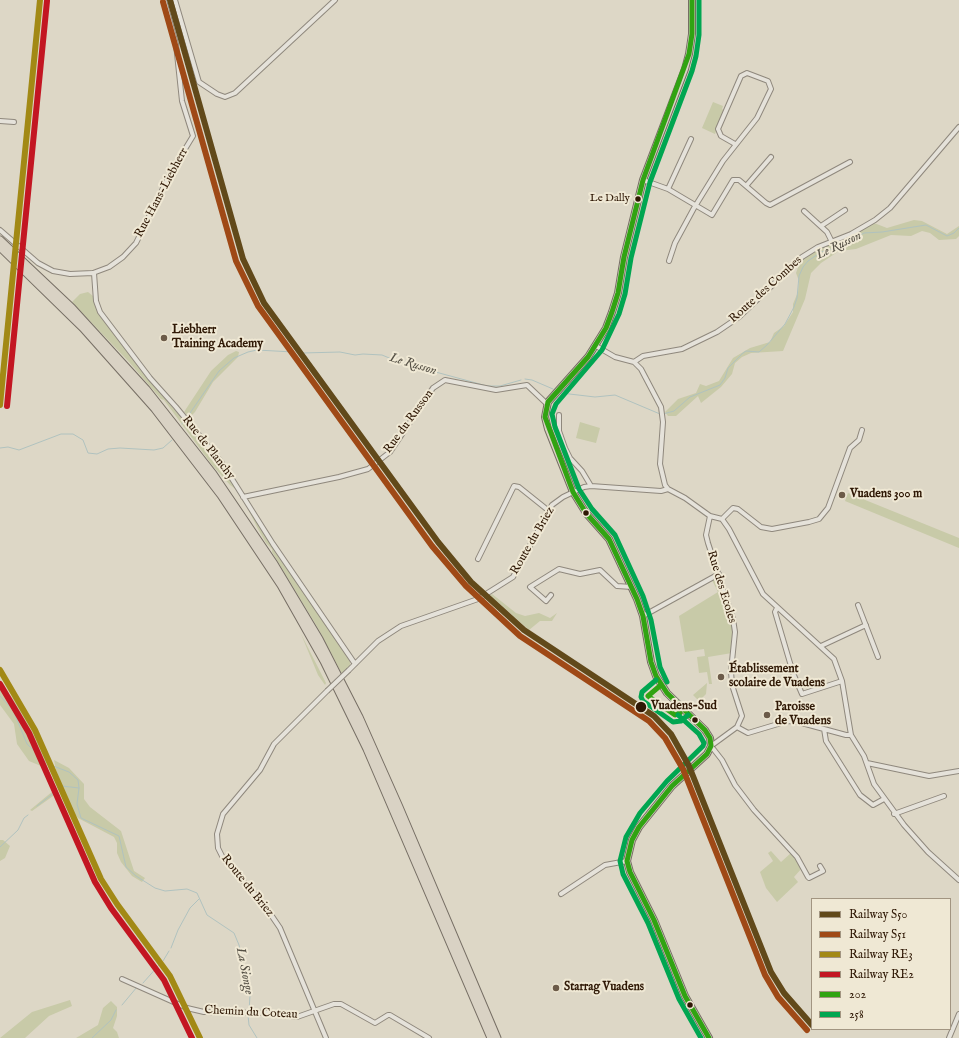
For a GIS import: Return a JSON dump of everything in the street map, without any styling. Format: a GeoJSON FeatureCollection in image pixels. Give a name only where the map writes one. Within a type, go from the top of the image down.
{"type":"FeatureCollection","features":[{"type":"Feature","properties":{"kind":"highway"},"geometry":{"type":"LineString","coordinates":[[0,240],[77,314],[146,389],[213,474],[274,564],[319,639],[359,717],[399,807],[497,1038]]}},
{"type":"Feature","properties":{"kind":"highway"},"geometry":{"type":"LineString","coordinates":[[0,247],[83,328],[155,409],[221,495],[273,573],[320,654],[364,742],[490,1038]]}},
{"type":"Feature","properties":{"kind":"main road"},"geometry":{"type":"LineString","coordinates":[[692,0],[692,34],[686,64],[643,180],[625,251],[614,307],[606,328],[596,346],[547,404],[546,422],[573,492],[586,514],[609,539],[632,587],[643,616],[651,662],[657,678],[672,699],[705,730],[710,738],[710,746],[707,754],[672,786],[646,817],[632,840],[627,861],[630,872],[654,920],[685,996],[709,1038]]}},
{"type":"Feature","properties":{"kind":"street","name":"Rue Hans-Liebherr"},"geometry":{"type":"LineString","coordinates":[[94,273],[117,262],[136,243],[171,172],[193,137],[182,101],[176,47],[164,0]]}},
{"type":"Feature","properties":{"kind":"street"},"geometry":{"type":"LineString","coordinates":[[175,0],[198,80],[203,86],[225,97],[235,93],[336,0]]}},
{"type":"Feature","properties":{"kind":"street"},"geometry":{"type":"LineString","coordinates":[[669,261],[675,243],[696,206],[735,144],[748,131],[757,118],[771,88],[768,81],[747,74],[741,76],[718,129],[721,136],[735,144]]}},
{"type":"Feature","properties":{"kind":"street"},"geometry":{"type":"LineString","coordinates":[[0,120],[14,122]]}},
{"type":"Feature","properties":{"kind":"street","name":"Route des Combes"},"geometry":{"type":"LineString","coordinates":[[634,362],[643,356],[682,349],[717,332],[757,302],[797,261],[811,250],[860,229],[888,210],[959,127]]}},
{"type":"Feature","properties":{"kind":"street"},"geometry":{"type":"LineString","coordinates":[[668,189],[691,139]]}},
{"type":"Feature","properties":{"kind":"street"},"geometry":{"type":"LineString","coordinates":[[746,186],[771,157]]}},
{"type":"Feature","properties":{"kind":"street"},"geometry":{"type":"LineString","coordinates":[[643,180],[668,189],[712,215],[731,181],[737,179],[766,203],[772,205],[850,162]]}},
{"type":"Feature","properties":{"kind":"street"},"geometry":{"type":"LineString","coordinates":[[821,226],[845,210]]}},
{"type":"Feature","properties":{"kind":"street"},"geometry":{"type":"LineString","coordinates":[[804,211],[821,226],[830,236],[832,242]]}},
{"type":"Feature","properties":{"kind":"street"},"geometry":{"type":"LineString","coordinates":[[0,230],[32,259],[47,268],[70,274],[94,273]]}},
{"type":"Feature","properties":{"kind":"street","name":"Rue de Planchy"},"geometry":{"type":"LineString","coordinates":[[94,273],[96,301],[100,312],[150,378],[222,462],[243,498],[355,664]]}},
{"type":"Feature","properties":{"kind":"street"},"geometry":{"type":"LineString","coordinates":[[596,346],[615,357],[634,362],[641,368],[658,400],[662,411],[660,464],[662,479],[668,490]]}},
{"type":"Feature","properties":{"kind":"street","name":"Rue du Russon"},"geometry":{"type":"LineString","coordinates":[[243,498],[339,477],[368,469],[390,452],[433,388],[445,380],[496,390],[527,385],[547,404]]}},
{"type":"Feature","properties":{"kind":"street"},"geometry":{"type":"LineString","coordinates":[[559,414],[559,430],[565,448],[570,458],[591,486],[660,491],[668,490],[685,498],[710,516],[722,519],[729,529],[757,586],[769,601],[821,646],[837,663],[842,681],[851,735],[867,763],[874,784],[894,814],[922,845],[959,880]]}},
{"type":"Feature","properties":{"kind":"street"},"geometry":{"type":"LineString","coordinates":[[722,519],[733,508],[738,509],[761,527],[772,528],[810,522],[819,519],[828,508],[850,448],[859,440],[862,430]]}},
{"type":"Feature","properties":{"kind":"street"},"geometry":{"type":"LineString","coordinates":[[478,559],[514,486],[519,487],[549,511]]}},
{"type":"Feature","properties":{"kind":"street","name":"Route du Briez"},"geometry":{"type":"LineString","coordinates":[[326,1038],[280,928],[265,906],[224,860],[218,848],[217,834],[223,814],[260,770],[274,744],[378,641],[401,626],[478,600],[513,577],[518,571],[549,511],[558,500],[573,492],[591,486]]}},
{"type":"Feature","properties":{"kind":"street","name":"Rue des Ecoles"},"geometry":{"type":"LineString","coordinates":[[710,516],[706,535],[719,574],[735,632],[731,671],[732,685],[742,716],[737,727]]}},
{"type":"Feature","properties":{"kind":"street"},"geometry":{"type":"LineString","coordinates":[[551,596],[546,601],[530,587],[559,570],[580,574],[600,570],[617,586],[632,587]]}},
{"type":"Feature","properties":{"kind":"street"},"geometry":{"type":"LineString","coordinates":[[643,616],[719,574]]}},
{"type":"Feature","properties":{"kind":"street"},"geometry":{"type":"LineString","coordinates":[[858,605],[878,657]]}},
{"type":"Feature","properties":{"kind":"street"},"geometry":{"type":"LineString","coordinates":[[777,608],[776,612],[793,673],[802,694],[842,681]]}},
{"type":"Feature","properties":{"kind":"street"},"geometry":{"type":"LineString","coordinates":[[821,646],[866,625]]}},
{"type":"Feature","properties":{"kind":"street"},"geometry":{"type":"LineString","coordinates":[[820,866],[823,871],[817,875],[808,877],[797,857],[754,810],[735,785],[722,760],[710,746],[737,727],[748,733],[792,721],[851,735]]}},
{"type":"Feature","properties":{"kind":"street"},"geometry":{"type":"LineString","coordinates":[[824,729],[826,741],[860,795],[873,805],[884,799]]}},
{"type":"Feature","properties":{"kind":"street"},"geometry":{"type":"LineString","coordinates":[[867,763],[929,776],[959,771]]}},
{"type":"Feature","properties":{"kind":"street"},"geometry":{"type":"LineString","coordinates":[[894,814],[944,796]]}},
{"type":"Feature","properties":{"kind":"street"},"geometry":{"type":"LineString","coordinates":[[561,894],[605,865],[627,861]]}},
{"type":"Feature","properties":{"kind":"street","name":"Chemin du Coteau"},"geometry":{"type":"LineString","coordinates":[[122,979],[192,1009],[210,1013],[274,1013],[297,1017],[341,1004],[375,1023],[390,1015],[429,1038]]}},
{"type":"Feature","properties":{"kind":"street"},"geometry":{"type":"LineString","coordinates":[[949,1038],[959,1014]]}},
{"type":"Feature","properties":{"kind":"green space"},"geometry":{"type":"Polygon","coordinates":[[[713,102],[723,106],[722,109],[724,110],[715,134],[702,128],[713,102]]]}},
{"type":"Feature","properties":{"kind":"green space"},"geometry":{"type":"Polygon","coordinates":[[[914,220],[922,221],[947,234],[959,226],[959,236],[956,239],[939,240],[930,233],[922,231],[911,236],[891,235],[856,249],[839,251],[821,263],[811,273],[805,299],[783,351],[751,353],[742,357],[735,363],[732,374],[721,387],[701,403],[698,396],[676,416],[668,416],[665,412],[678,399],[696,393],[700,384],[706,386],[719,381],[733,358],[750,348],[770,342],[774,333],[784,326],[793,312],[793,304],[798,292],[799,281],[796,273],[801,259],[818,248],[874,223],[887,228],[914,220]]]}},
{"type":"Feature","properties":{"kind":"green space"},"geometry":{"type":"Polygon","coordinates":[[[88,292],[93,296],[97,311],[129,351],[143,373],[219,462],[237,490],[230,485],[212,465],[164,400],[161,399],[129,362],[72,302],[80,294],[88,292]]]}},
{"type":"Feature","properties":{"kind":"green space"},"geometry":{"type":"Polygon","coordinates":[[[236,351],[239,352],[238,357],[213,382],[195,412],[190,417],[188,416],[184,412],[211,371],[228,355],[236,351]]]}},
{"type":"Feature","properties":{"kind":"green space"},"geometry":{"type":"Polygon","coordinates":[[[580,422],[600,428],[596,443],[576,438],[580,422]]]}},
{"type":"Feature","properties":{"kind":"green space"},"geometry":{"type":"Polygon","coordinates":[[[848,493],[959,538],[959,548],[845,501],[848,493]]]}},
{"type":"Feature","properties":{"kind":"green space"},"geometry":{"type":"Polygon","coordinates":[[[248,509],[350,661],[350,666],[342,674],[319,630],[272,552],[272,549],[266,543],[248,509]]]}},
{"type":"Feature","properties":{"kind":"green space"},"geometry":{"type":"Polygon","coordinates":[[[718,578],[733,628],[732,653],[708,657],[712,684],[709,684],[707,672],[699,673],[697,657],[705,656],[704,649],[685,652],[679,616],[718,592],[712,580],[718,578]]]}},
{"type":"Feature","properties":{"kind":"green space"},"geometry":{"type":"Polygon","coordinates":[[[492,594],[516,613],[525,616],[539,613],[550,618],[557,613],[552,621],[540,621],[529,630],[490,595],[492,594]]]}},
{"type":"Feature","properties":{"kind":"green space"},"geometry":{"type":"Polygon","coordinates":[[[301,634],[326,683],[325,685],[318,675],[301,634]]]}},
{"type":"Feature","properties":{"kind":"green space"},"geometry":{"type":"Polygon","coordinates":[[[707,683],[706,694],[699,701],[693,695],[707,683]]]}},
{"type":"Feature","properties":{"kind":"green space"},"geometry":{"type":"Polygon","coordinates":[[[0,688],[11,696],[26,716],[42,750],[48,769],[29,761],[17,744],[14,724],[0,705],[0,688]]]}},
{"type":"Feature","properties":{"kind":"green space"},"geometry":{"type":"Polygon","coordinates":[[[54,760],[69,768],[84,784],[84,799],[90,807],[121,831],[134,871],[145,878],[142,882],[132,876],[121,862],[117,853],[117,843],[114,837],[78,818],[72,811],[56,770],[54,760]]]}},
{"type":"Feature","properties":{"kind":"green space"},"geometry":{"type":"Polygon","coordinates":[[[53,791],[57,791],[56,794],[32,811],[30,810],[53,791]]]}},
{"type":"Feature","properties":{"kind":"green space"},"geometry":{"type":"Polygon","coordinates":[[[0,840],[3,840],[10,846],[5,858],[0,861],[0,840]]]}},
{"type":"Feature","properties":{"kind":"green space"},"geometry":{"type":"Polygon","coordinates":[[[771,851],[781,862],[791,853],[802,868],[794,877],[798,882],[777,902],[766,888],[760,872],[773,861],[768,853],[771,851]]]}},
{"type":"Feature","properties":{"kind":"green space"},"geometry":{"type":"Polygon","coordinates":[[[70,1000],[72,1006],[49,1016],[25,1038],[0,1038],[32,1012],[70,1000]]]}},
{"type":"Feature","properties":{"kind":"green space"},"geometry":{"type":"Polygon","coordinates":[[[111,1001],[117,1007],[117,1016],[113,1028],[117,1032],[119,1038],[76,1038],[98,1025],[103,1008],[111,1001]]]}},
{"type":"Feature","properties":{"kind":"waterway","name":"Le Russon"},"geometry":{"type":"LineString","coordinates":[[663,414],[674,411],[690,397],[720,385],[725,378],[728,368],[743,353],[746,351],[759,352],[767,345],[785,324],[794,307],[797,298],[799,276],[803,267],[808,261],[821,252],[840,247],[864,233],[882,232],[926,225],[947,236],[954,233],[959,228]]}},
{"type":"Feature","properties":{"kind":"waterway","name":"Le Russon"},"geometry":{"type":"LineString","coordinates":[[188,416],[219,371],[234,358],[257,350],[293,352]]}},
{"type":"Feature","properties":{"kind":"waterway","name":"Le Russon"},"geometry":{"type":"LineString","coordinates":[[303,353],[340,352],[355,355],[382,355],[399,362],[487,386],[500,386],[521,380]]}},
{"type":"Feature","properties":{"kind":"waterway","name":"Le Russon"},"geometry":{"type":"LineString","coordinates":[[525,379],[532,380],[553,389]]}},
{"type":"Feature","properties":{"kind":"waterway","name":"Le Russon"},"geometry":{"type":"LineString","coordinates":[[561,393],[595,397],[615,395],[660,414]]}},
{"type":"Feature","properties":{"kind":"waterway","name":"Le Russon"},"geometry":{"type":"LineString","coordinates":[[182,424],[184,420]]}},
{"type":"Feature","properties":{"kind":"waterway","name":"Le Russon"},"geometry":{"type":"LineString","coordinates":[[0,448],[8,447],[19,450],[61,434],[73,434],[83,440],[88,453],[97,454],[108,449],[120,448],[154,450],[163,448],[172,440]]}},
{"type":"Feature","properties":{"kind":"waterway","name":"La Sionge"},"geometry":{"type":"LineString","coordinates":[[0,696],[13,710],[27,744],[48,764],[69,772],[78,780],[79,788],[77,804],[81,818],[119,836],[126,867],[136,876],[155,888],[165,891],[187,889],[197,893],[207,915],[234,933],[239,945],[250,995],[249,1012]]}},
{"type":"Feature","properties":{"kind":"waterway"},"geometry":{"type":"LineString","coordinates":[[62,786],[79,788]]}},
{"type":"Feature","properties":{"kind":"waterway"},"geometry":{"type":"LineString","coordinates":[[37,806],[55,792]]}},
{"type":"Feature","properties":{"kind":"waterway"},"geometry":{"type":"LineString","coordinates":[[0,847],[18,830],[24,818],[28,815]]}},
{"type":"Feature","properties":{"kind":"waterway"},"geometry":{"type":"LineString","coordinates":[[171,948],[178,930],[190,908],[199,899]]}},
{"type":"Feature","properties":{"kind":"waterway"},"geometry":{"type":"LineString","coordinates":[[163,961],[169,951]]}},
{"type":"Feature","properties":{"kind":"waterway"},"geometry":{"type":"LineString","coordinates":[[143,983],[159,965]]}},
{"type":"Feature","properties":{"kind":"waterway"},"geometry":{"type":"LineString","coordinates":[[122,1005],[137,987]]}},
{"type":"Feature","properties":{"kind":"waterway"},"geometry":{"type":"LineString","coordinates":[[92,1038],[111,1020],[116,1010]]}},
{"type":"Feature","properties":{"kind":"waterway","name":"La Sionge"},"geometry":{"type":"LineString","coordinates":[[248,1015],[249,1025],[257,1038]]}},
{"type":"Feature","properties":{"kind":"rail line","name":"RE3"},"geometry":{"type":"LineString","coordinates":[[0,405],[40,0]]}},
{"type":"Feature","properties":{"kind":"rail line","name":"S50"},"geometry":{"type":"LineString","coordinates":[[170,0],[243,259],[264,303],[438,542],[471,582],[524,630],[654,716],[671,734],[689,766],[771,972],[784,993],[811,1024]]}},
{"type":"Feature","properties":{"kind":"rail line","name":"RE2"},"geometry":{"type":"LineString","coordinates":[[7,406],[47,1]]}},
{"type":"Feature","properties":{"kind":"rail line","name":"S51"},"geometry":{"type":"LineString","coordinates":[[163,2],[236,261],[258,306],[432,546],[466,586],[520,636],[649,721],[665,738],[683,769],[765,975],[778,997],[807,1030]]}},
{"type":"Feature","properties":{"kind":"rail line","name":"RE3"},"geometry":{"type":"LineString","coordinates":[[0,670],[35,730],[101,879],[117,904],[170,976],[200,1038]]}},
{"type":"Feature","properties":{"kind":"rail line","name":"RE2"},"geometry":{"type":"LineString","coordinates":[[0,684],[29,733],[95,882],[111,908],[164,980],[192,1038]]}},
{"type":"Feature","properties":{"kind":"transit line","name":"202"},"geometry":{"type":"LineString","coordinates":[[692,0],[692,34],[689,54],[643,180],[624,257],[618,293],[612,312],[606,328],[588,357],[548,402],[545,417],[573,492],[586,513],[609,539],[637,599],[643,616],[651,662],[656,676],[667,693],[705,730],[710,738],[711,746],[707,754],[672,786],[639,827],[632,840],[627,861],[630,872],[654,920],[685,996],[709,1038]]}},
{"type":"Feature","properties":{"kind":"transit line","name":"258"},"geometry":{"type":"LineString","coordinates":[[667,682],[660,667],[651,620],[643,596],[615,535],[592,509],[579,489],[555,427],[552,414],[556,404],[602,350],[619,314],[625,294],[631,258],[650,182],[692,71],[696,56],[699,35],[699,0]]}},
{"type":"Feature","properties":{"kind":"transit line","name":"258"},"geometry":{"type":"LineString","coordinates":[[656,680],[642,692],[641,697],[643,701],[673,722],[681,721],[688,715]]}},
{"type":"Feature","properties":{"kind":"transit line","name":"202"},"geometry":{"type":"LineString","coordinates":[[661,685],[648,696],[675,715],[680,713]]}},
{"type":"Feature","properties":{"kind":"transit line","name":"258"},"geometry":{"type":"LineString","coordinates":[[678,715],[699,734],[704,743],[703,746],[667,781],[640,813],[626,837],[620,861],[623,874],[648,923],[679,999],[701,1038]]}},
{"type":"Feature","properties":{"kind":"place","name":"Le Dally"},"geometry":{"type":"Point","coordinates":[638,199]}},
{"type":"Feature","properties":{"kind":"place","name":"Liebherr Training Academy"},"geometry":{"type":"Point","coordinates":[164,338]}},
{"type":"Feature","properties":{"kind":"place","name":"Vuadens 300 m"},"geometry":{"type":"Point","coordinates":[842,495]}},
{"type":"Feature","properties":{"kind":"place","name":"Établissement scolaire de Vuadens"},"geometry":{"type":"Point","coordinates":[721,677]}},
{"type":"Feature","properties":{"kind":"place","name":"Vuadens-Sud"},"geometry":{"type":"Point","coordinates":[641,707]}},
{"type":"Feature","properties":{"kind":"place","name":"Paroisse de Vuadens"},"geometry":{"type":"Point","coordinates":[767,715]}},
{"type":"Feature","properties":{"kind":"place","name":"Starrag Vuadens"},"geometry":{"type":"Point","coordinates":[556,988]}}]}
